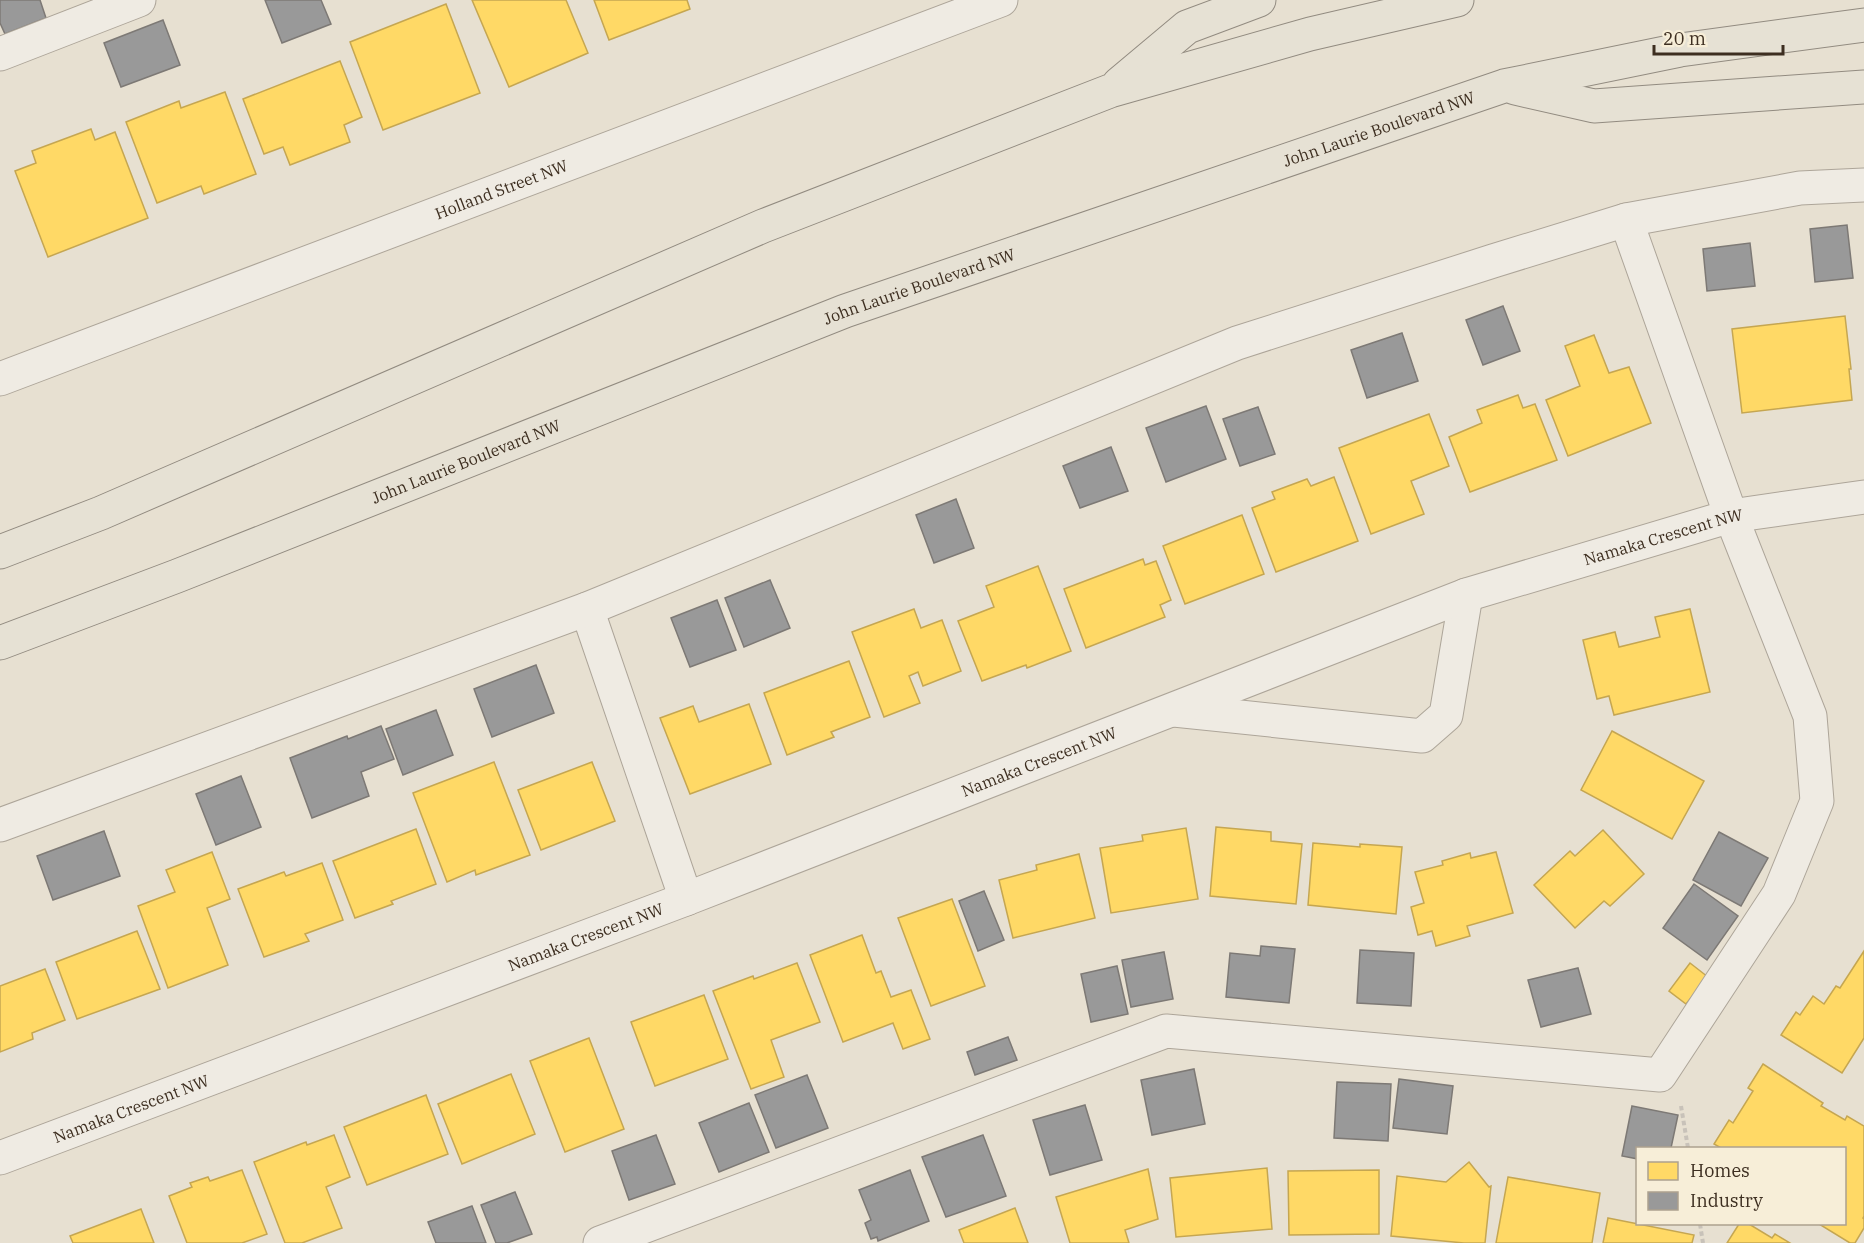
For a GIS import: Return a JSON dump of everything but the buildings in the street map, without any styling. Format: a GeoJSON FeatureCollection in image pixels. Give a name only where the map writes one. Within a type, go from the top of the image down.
{"type":"FeatureCollection","features":[{"type":"Feature","properties":{"kind":"main road"},"geometry":{"type":"LineString","coordinates":[[1110,91],[1187,27],[1259,0]]}},
{"type":"Feature","properties":{"kind":"main road"},"geometry":{"type":"LineString","coordinates":[[0,552],[101,513],[763,226],[1110,91],[1310,34],[1457,0]]}},
{"type":"Feature","properties":{"kind":"main road","name":"John Laurie Boulevard NW"},"geometry":{"type":"LineString","coordinates":[[0,643],[845,311],[1504,86],[1680,50],[1864,25]]}},
{"type":"Feature","properties":{"kind":"main road"},"geometry":{"type":"LineString","coordinates":[[1504,86],[1593,106],[1864,87]]}},
{"type":"Feature","properties":{"kind":"street"},"geometry":{"type":"LineString","coordinates":[[0,54],[140,0]]}},
{"type":"Feature","properties":{"kind":"street","name":"Holland Street NW"},"geometry":{"type":"LineString","coordinates":[[0,379],[1001,0]]}},
{"type":"Feature","properties":{"kind":"street"},"geometry":{"type":"LineString","coordinates":[[0,825],[587,609],[1237,343],[1626,220],[1800,188],[1864,185]]}},
{"type":"Feature","properties":{"kind":"street"},"geometry":{"type":"LineString","coordinates":[[600,1243],[1166,1031],[1660,1075],[1779,894],[1817,801],[1810,716],[1731,516],[1626,220]]}},
{"type":"Feature","properties":{"kind":"street","name":"Namaka Crescent NW"},"geometry":{"type":"LineString","coordinates":[[0,1158],[686,899],[1466,595],[1731,516],[1864,497]]}},
{"type":"Feature","properties":{"kind":"street","name":"Namaka Crescent NW"},"geometry":{"type":"LineString","coordinates":[[1169,710],[1422,736],[1446,715],[1466,595]]}},
{"type":"Feature","properties":{"kind":"street"},"geometry":{"type":"LineString","coordinates":[[587,609],[686,899]]}},
{"type":"Feature","properties":{"kind":"path"},"geometry":{"type":"LineString","coordinates":[[1700,1225],[1703,1243]]}}]}
